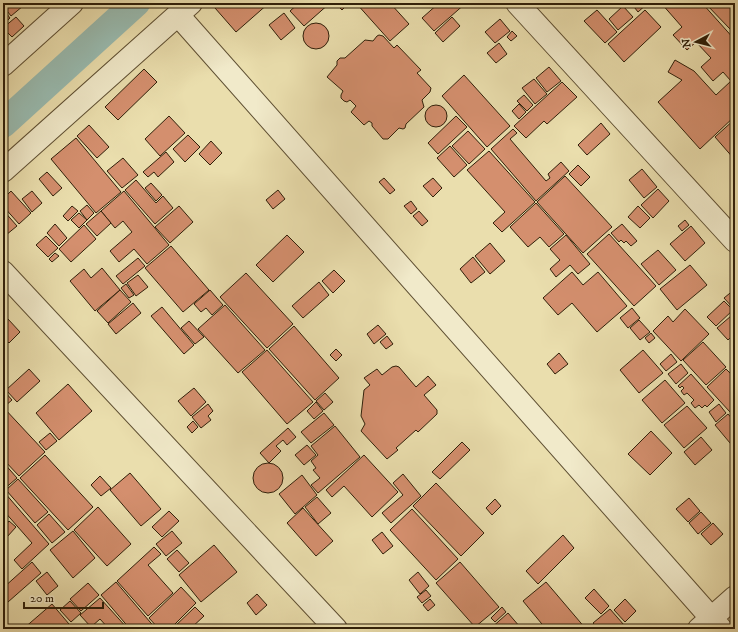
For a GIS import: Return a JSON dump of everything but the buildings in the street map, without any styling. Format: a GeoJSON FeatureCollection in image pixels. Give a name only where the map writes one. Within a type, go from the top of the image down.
{"type":"FeatureCollection","features":[{"type":"Feature","properties":{"kind":"street"},"geometry":{"type":"LineString","coordinates":[[3,65],[72,3]]}},
{"type":"Feature","properties":{"kind":"street"},"geometry":{"type":"LineString","coordinates":[[517,3],[735,241]]}},
{"type":"Feature","properties":{"kind":"street"},"geometry":{"type":"LineString","coordinates":[[3,171],[185,9],[711,625],[735,597]]}},
{"type":"Feature","properties":{"kind":"street"},"geometry":{"type":"LineString","coordinates":[[3,272],[336,629]]}},
{"type":"Feature","properties":{"kind":"waterway"},"geometry":{"type":"LineString","coordinates":[[3,124],[136,3]]}}]}
